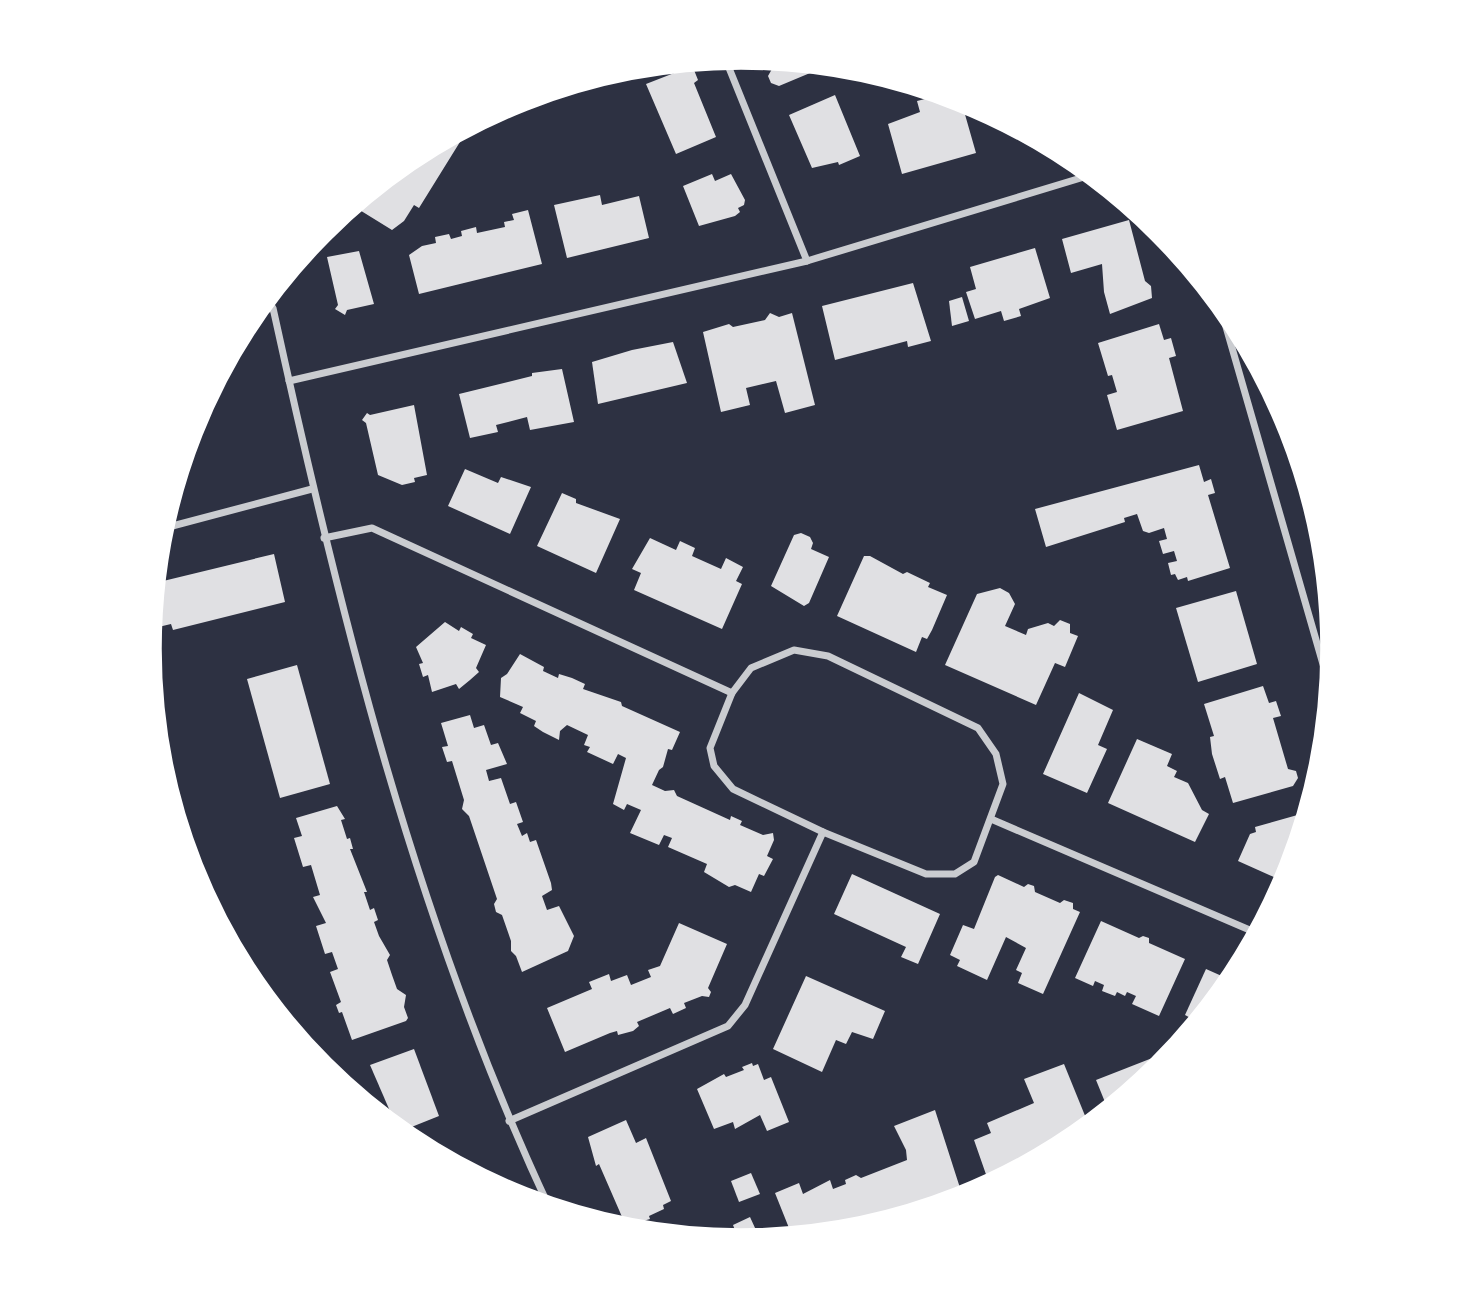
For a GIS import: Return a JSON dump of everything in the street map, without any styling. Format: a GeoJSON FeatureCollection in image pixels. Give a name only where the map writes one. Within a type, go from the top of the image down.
{"type":"FeatureCollection","features":[{"type":"Feature","properties":{"kind":"street"},"geometry":{"type":"LineString","coordinates":[[729,68],[807,261]]}},
{"type":"Feature","properties":{"kind":"street"},"geometry":{"type":"LineString","coordinates":[[289,381],[807,261],[1081,178]]}},
{"type":"Feature","properties":{"kind":"street"},"geometry":{"type":"LineString","coordinates":[[271,308],[324,538],[409,842],[509,1121],[544,1196]]}},
{"type":"Feature","properties":{"kind":"street"},"geometry":{"type":"LineString","coordinates":[[1227,330],[1323,663]]}},
{"type":"Feature","properties":{"kind":"street"},"geometry":{"type":"LineString","coordinates":[[174,526],[313,489]]}},
{"type":"Feature","properties":{"kind":"street"},"geometry":{"type":"LineString","coordinates":[[324,538],[372,528],[732,693]]}},
{"type":"Feature","properties":{"kind":"street"},"geometry":{"type":"LineString","coordinates":[[794,650],[828,656],[978,728],[996,754],[1003,785],[991,819],[974,862],[955,874],[926,874],[823,832],[733,789],[714,766],[710,748],[732,693],[751,668],[794,650]]}},
{"type":"Feature","properties":{"kind":"street"},"geometry":{"type":"LineString","coordinates":[[991,819],[1250,930]]}},
{"type":"Feature","properties":{"kind":"street"},"geometry":{"type":"LineString","coordinates":[[509,1121],[728,1026],[745,1005],[823,832]]}},
{"type":"Feature","properties":{"kind":"building"},"geometry":{"type":"Polygon","coordinates":[[[772,69],[811,72],[779,86],[771,83],[768,76],[772,69]]]}},
{"type":"Feature","properties":{"kind":"building"},"geometry":{"type":"Polygon","coordinates":[[[694,70],[698,80],[694,83],[716,137],[676,154],[646,84],[677,72],[694,70]]]}},
{"type":"Feature","properties":{"kind":"building"},"geometry":{"type":"Polygon","coordinates":[[[835,95],[860,156],[839,165],[838,162],[812,168],[789,115],[835,95]]]}},
{"type":"Feature","properties":{"kind":"building"},"geometry":{"type":"Polygon","coordinates":[[[927,99],[964,112],[976,153],[902,174],[888,124],[920,112],[917,101],[927,99]]]}},
{"type":"Feature","properties":{"kind":"building"},"geometry":{"type":"Polygon","coordinates":[[[461,141],[419,208],[414,205],[404,221],[392,230],[360,210],[419,166],[461,141]]]}},
{"type":"Feature","properties":{"kind":"building"},"geometry":{"type":"Polygon","coordinates":[[[712,174],[715,181],[731,174],[745,200],[744,205],[738,208],[740,212],[735,216],[699,226],[683,186],[712,174]]]}},
{"type":"Feature","properties":{"kind":"building"},"geometry":{"type":"Polygon","coordinates":[[[600,195],[602,205],[639,196],[649,238],[567,258],[554,205],[600,195]]]}},
{"type":"Feature","properties":{"kind":"building"},"geometry":{"type":"Polygon","coordinates":[[[528,210],[542,264],[419,294],[409,255],[422,246],[436,243],[435,237],[449,234],[451,239],[462,236],[461,231],[476,227],[477,233],[505,227],[504,222],[514,220],[512,214],[528,210]]]}},
{"type":"Feature","properties":{"kind":"building"},"geometry":{"type":"Polygon","coordinates":[[[1129,220],[1145,281],[1151,286],[1152,298],[1110,314],[1104,292],[1102,264],[1071,273],[1062,239],[1129,220]]]}},
{"type":"Feature","properties":{"kind":"building"},"geometry":{"type":"Polygon","coordinates":[[[1035,248],[1050,298],[1019,309],[1021,316],[1004,321],[1001,311],[975,319],[966,292],[976,289],[970,267],[1035,248]]]}},
{"type":"Feature","properties":{"kind":"building"},"geometry":{"type":"Polygon","coordinates":[[[359,251],[374,304],[347,310],[345,315],[335,309],[338,305],[327,257],[359,251]]]}},
{"type":"Feature","properties":{"kind":"building"},"geometry":{"type":"Polygon","coordinates":[[[913,283],[931,341],[908,347],[907,341],[835,360],[822,306],[913,283]]]}},
{"type":"Feature","properties":{"kind":"building"},"geometry":{"type":"Polygon","coordinates":[[[962,297],[969,321],[952,326],[949,301],[962,297]]]}},
{"type":"Feature","properties":{"kind":"building"},"geometry":{"type":"Polygon","coordinates":[[[770,313],[779,317],[792,313],[815,405],[785,413],[776,381],[746,388],[750,405],[721,412],[703,332],[729,324],[733,327],[765,320],[770,313]]]}},
{"type":"Feature","properties":{"kind":"building"},"geometry":{"type":"Polygon","coordinates":[[[1159,324],[1164,340],[1171,338],[1176,356],[1169,358],[1183,411],[1117,430],[1107,395],[1117,392],[1112,375],[1108,376],[1098,343],[1159,324]]]}},
{"type":"Feature","properties":{"kind":"building"},"geometry":{"type":"Polygon","coordinates":[[[673,342],[687,383],[598,404],[592,362],[673,342]]]}},
{"type":"Feature","properties":{"kind":"building"},"geometry":{"type":"Polygon","coordinates":[[[562,369],[574,422],[530,430],[527,417],[496,425],[498,432],[470,438],[459,394],[532,376],[532,373],[562,369]]]}},
{"type":"Feature","properties":{"kind":"building"},"geometry":{"type":"Polygon","coordinates":[[[414,405],[427,475],[402,485],[378,475],[366,423],[362,420],[367,413],[370,415],[414,405]]]}},
{"type":"Feature","properties":{"kind":"building"},"geometry":{"type":"Polygon","coordinates":[[[1199,465],[1204,482],[1211,479],[1215,493],[1208,495],[1230,568],[1188,581],[1187,577],[1178,580],[1175,574],[1171,575],[1168,563],[1177,561],[1174,551],[1163,554],[1159,541],[1167,539],[1164,528],[1149,533],[1143,531],[1137,514],[1124,518],[1125,522],[1046,547],[1035,509],[1199,465]]]}},
{"type":"Feature","properties":{"kind":"building"},"geometry":{"type":"Polygon","coordinates":[[[465,469],[498,483],[501,477],[531,487],[510,534],[448,506],[465,469]]]}},
{"type":"Feature","properties":{"kind":"building"},"geometry":{"type":"Polygon","coordinates":[[[562,493],[576,499],[576,503],[620,519],[596,573],[537,546],[562,493]]]}},
{"type":"Feature","properties":{"kind":"building"},"geometry":{"type":"Polygon","coordinates":[[[801,533],[810,537],[813,543],[811,549],[829,557],[809,603],[804,606],[771,586],[794,535],[801,533]]]}},
{"type":"Feature","properties":{"kind":"building"},"geometry":{"type":"Polygon","coordinates":[[[650,538],[676,550],[680,541],[695,548],[692,556],[721,569],[726,558],[743,567],[736,581],[742,584],[722,629],[634,590],[641,573],[632,569],[650,538]]]}},
{"type":"Feature","properties":{"kind":"building"},"geometry":{"type":"Polygon","coordinates":[[[274,554],[285,602],[173,630],[171,624],[161,626],[164,581],[274,554]]]}},
{"type":"Feature","properties":{"kind":"building"},"geometry":{"type":"Polygon","coordinates":[[[864,556],[870,556],[903,574],[907,572],[930,583],[928,587],[947,595],[932,630],[927,639],[922,637],[916,652],[837,616],[864,556]]]}},
{"type":"Feature","properties":{"kind":"building"},"geometry":{"type":"Polygon","coordinates":[[[1000,588],[1009,593],[1015,604],[1005,626],[1026,635],[1028,629],[1048,623],[1054,626],[1060,620],[1070,624],[1070,633],[1078,636],[1065,667],[1055,663],[1036,705],[945,665],[977,594],[1000,588]]]}},
{"type":"Feature","properties":{"kind":"building"},"geometry":{"type":"Polygon","coordinates":[[[1236,591],[1257,664],[1198,682],[1176,608],[1236,591]]]}},
{"type":"Feature","properties":{"kind":"building"},"geometry":{"type":"Polygon","coordinates":[[[445,622],[459,631],[461,627],[473,634],[471,638],[486,645],[476,668],[479,672],[470,680],[459,689],[456,684],[432,692],[428,675],[423,677],[419,664],[423,663],[416,647],[445,622]]]}},
{"type":"Feature","properties":{"kind":"building"},"geometry":{"type":"Polygon","coordinates":[[[520,654],[544,667],[543,671],[558,678],[559,674],[572,678],[585,684],[583,689],[621,702],[622,706],[680,732],[672,750],[668,749],[663,767],[652,785],[665,791],[674,790],[677,796],[730,820],[731,816],[742,821],[740,825],[763,835],[773,833],[774,840],[767,856],[773,859],[764,876],[759,874],[751,892],[735,885],[729,887],[704,872],[707,864],[668,847],[672,838],[664,835],[659,845],[630,833],[641,810],[627,804],[624,810],[613,804],[626,758],[618,754],[613,764],[587,752],[590,747],[584,745],[588,735],[567,725],[560,731],[559,740],[534,726],[536,721],[520,713],[523,707],[500,697],[501,678],[507,674],[520,654]]]}},
{"type":"Feature","properties":{"kind":"building"},"geometry":{"type":"Polygon","coordinates":[[[297,665],[330,784],[280,798],[247,679],[297,665]]]}},
{"type":"Feature","properties":{"kind":"building"},"geometry":{"type":"Polygon","coordinates":[[[1263,686],[1269,703],[1276,701],[1281,716],[1273,718],[1288,769],[1296,771],[1298,778],[1293,786],[1233,803],[1225,777],[1220,779],[1212,754],[1210,737],[1214,736],[1204,704],[1263,686]]]}},
{"type":"Feature","properties":{"kind":"building"},"geometry":{"type":"Polygon","coordinates":[[[1079,693],[1113,710],[1098,745],[1107,749],[1087,793],[1043,774],[1079,693]]]}},
{"type":"Feature","properties":{"kind":"building"},"geometry":{"type":"Polygon","coordinates":[[[470,715],[474,728],[484,725],[491,745],[498,743],[507,764],[486,770],[489,781],[501,778],[510,804],[516,802],[523,822],[517,824],[522,836],[527,833],[530,842],[536,840],[551,883],[552,890],[542,896],[547,910],[559,906],[574,936],[568,951],[522,972],[516,956],[511,951],[511,941],[502,915],[496,912],[494,904],[497,899],[469,816],[462,809],[464,800],[452,761],[447,762],[442,747],[448,746],[441,723],[470,715]]]}},
{"type":"Feature","properties":{"kind":"building"},"geometry":{"type":"Polygon","coordinates":[[[1137,739],[1172,754],[1167,766],[1177,771],[1174,777],[1188,783],[1202,810],[1209,814],[1195,842],[1108,803],[1137,739]]]}},
{"type":"Feature","properties":{"kind":"building"},"geometry":{"type":"Polygon","coordinates":[[[337,806],[345,819],[341,820],[347,839],[350,838],[353,849],[350,849],[367,892],[364,892],[370,910],[374,908],[378,920],[374,922],[390,955],[387,960],[397,989],[406,995],[404,1007],[408,1018],[352,1040],[342,1012],[339,1013],[336,1005],[341,1002],[330,972],[338,969],[332,952],[325,954],[316,926],[326,923],[313,897],[320,895],[311,865],[303,867],[294,838],[302,836],[296,818],[337,806]]]}},
{"type":"Feature","properties":{"kind":"building"},"geometry":{"type":"Polygon","coordinates":[[[1299,815],[1276,878],[1238,861],[1250,834],[1256,832],[1255,827],[1299,815]]]}},
{"type":"Feature","properties":{"kind":"building"},"geometry":{"type":"Polygon","coordinates":[[[852,874],[940,914],[918,964],[901,957],[906,947],[834,914],[852,874]]]}},
{"type":"Feature","properties":{"kind":"building"},"geometry":{"type":"Polygon","coordinates":[[[998,875],[1024,887],[1028,884],[1034,886],[1035,892],[1060,903],[1064,900],[1073,903],[1073,909],[1080,912],[1043,994],[1018,983],[1022,973],[1016,970],[1026,948],[1006,937],[987,980],[957,966],[960,960],[950,955],[963,925],[974,929],[998,875]]]}},
{"type":"Feature","properties":{"kind":"building"},"geometry":{"type":"Polygon","coordinates":[[[1101,921],[1139,938],[1149,938],[1149,943],[1185,959],[1159,1016],[1132,1004],[1136,996],[1127,992],[1125,996],[1117,992],[1115,996],[1102,991],[1104,985],[1095,981],[1093,986],[1075,978],[1101,921]]]}},
{"type":"Feature","properties":{"kind":"building"},"geometry":{"type":"Polygon","coordinates":[[[679,923],[727,944],[708,988],[711,992],[709,997],[702,996],[684,1003],[686,1008],[673,1014],[670,1008],[637,1022],[639,1026],[633,1031],[618,1035],[617,1031],[610,1033],[565,1052],[547,1008],[592,989],[589,982],[609,974],[611,981],[627,975],[631,985],[651,977],[648,970],[660,966],[679,923]]]}},
{"type":"Feature","properties":{"kind":"building"},"geometry":{"type":"Polygon","coordinates":[[[1206,969],[1222,976],[1191,1018],[1185,1015],[1206,969]]]}},
{"type":"Feature","properties":{"kind":"building"},"geometry":{"type":"Polygon","coordinates":[[[806,976],[885,1011],[873,1039],[852,1032],[846,1044],[836,1040],[822,1072],[773,1049],[806,976]]]}},
{"type":"Feature","properties":{"kind":"building"},"geometry":{"type":"Polygon","coordinates":[[[414,1049],[439,1116],[411,1127],[391,1113],[370,1065],[414,1049]]]}},
{"type":"Feature","properties":{"kind":"building"},"geometry":{"type":"Polygon","coordinates":[[[1158,1056],[1105,1103],[1096,1080],[1158,1056]]]}},
{"type":"Feature","properties":{"kind":"building"},"geometry":{"type":"Polygon","coordinates":[[[752,1063],[753,1066],[758,1064],[764,1080],[771,1077],[789,1122],[767,1131],[760,1115],[735,1129],[733,1122],[714,1129],[697,1089],[724,1074],[726,1077],[744,1070],[742,1067],[752,1063]]]}},
{"type":"Feature","properties":{"kind":"building"},"geometry":{"type":"Polygon","coordinates":[[[1064,1064],[1086,1118],[1032,1153],[987,1177],[974,1140],[991,1133],[987,1123],[1034,1103],[1024,1079],[1064,1064]]]}},
{"type":"Feature","properties":{"kind":"building"},"geometry":{"type":"Polygon","coordinates":[[[935,1110],[960,1188],[855,1220],[789,1229],[775,1193],[799,1183],[803,1194],[830,1180],[833,1189],[846,1184],[845,1180],[856,1175],[861,1178],[907,1160],[906,1150],[894,1126],[935,1110]]]}},
{"type":"Feature","properties":{"kind":"building"},"geometry":{"type":"Polygon","coordinates":[[[626,1120],[636,1143],[646,1138],[671,1201],[663,1205],[664,1209],[649,1216],[650,1219],[640,1222],[623,1219],[599,1164],[596,1166],[588,1137],[626,1120]]]}},
{"type":"Feature","properties":{"kind":"building"},"geometry":{"type":"Polygon","coordinates":[[[751,1173],[760,1194],[739,1202],[731,1181],[751,1173]]]}},
{"type":"Feature","properties":{"kind":"building"},"geometry":{"type":"Polygon","coordinates":[[[750,1217],[756,1231],[735,1231],[733,1225],[750,1217]]]}}]}
